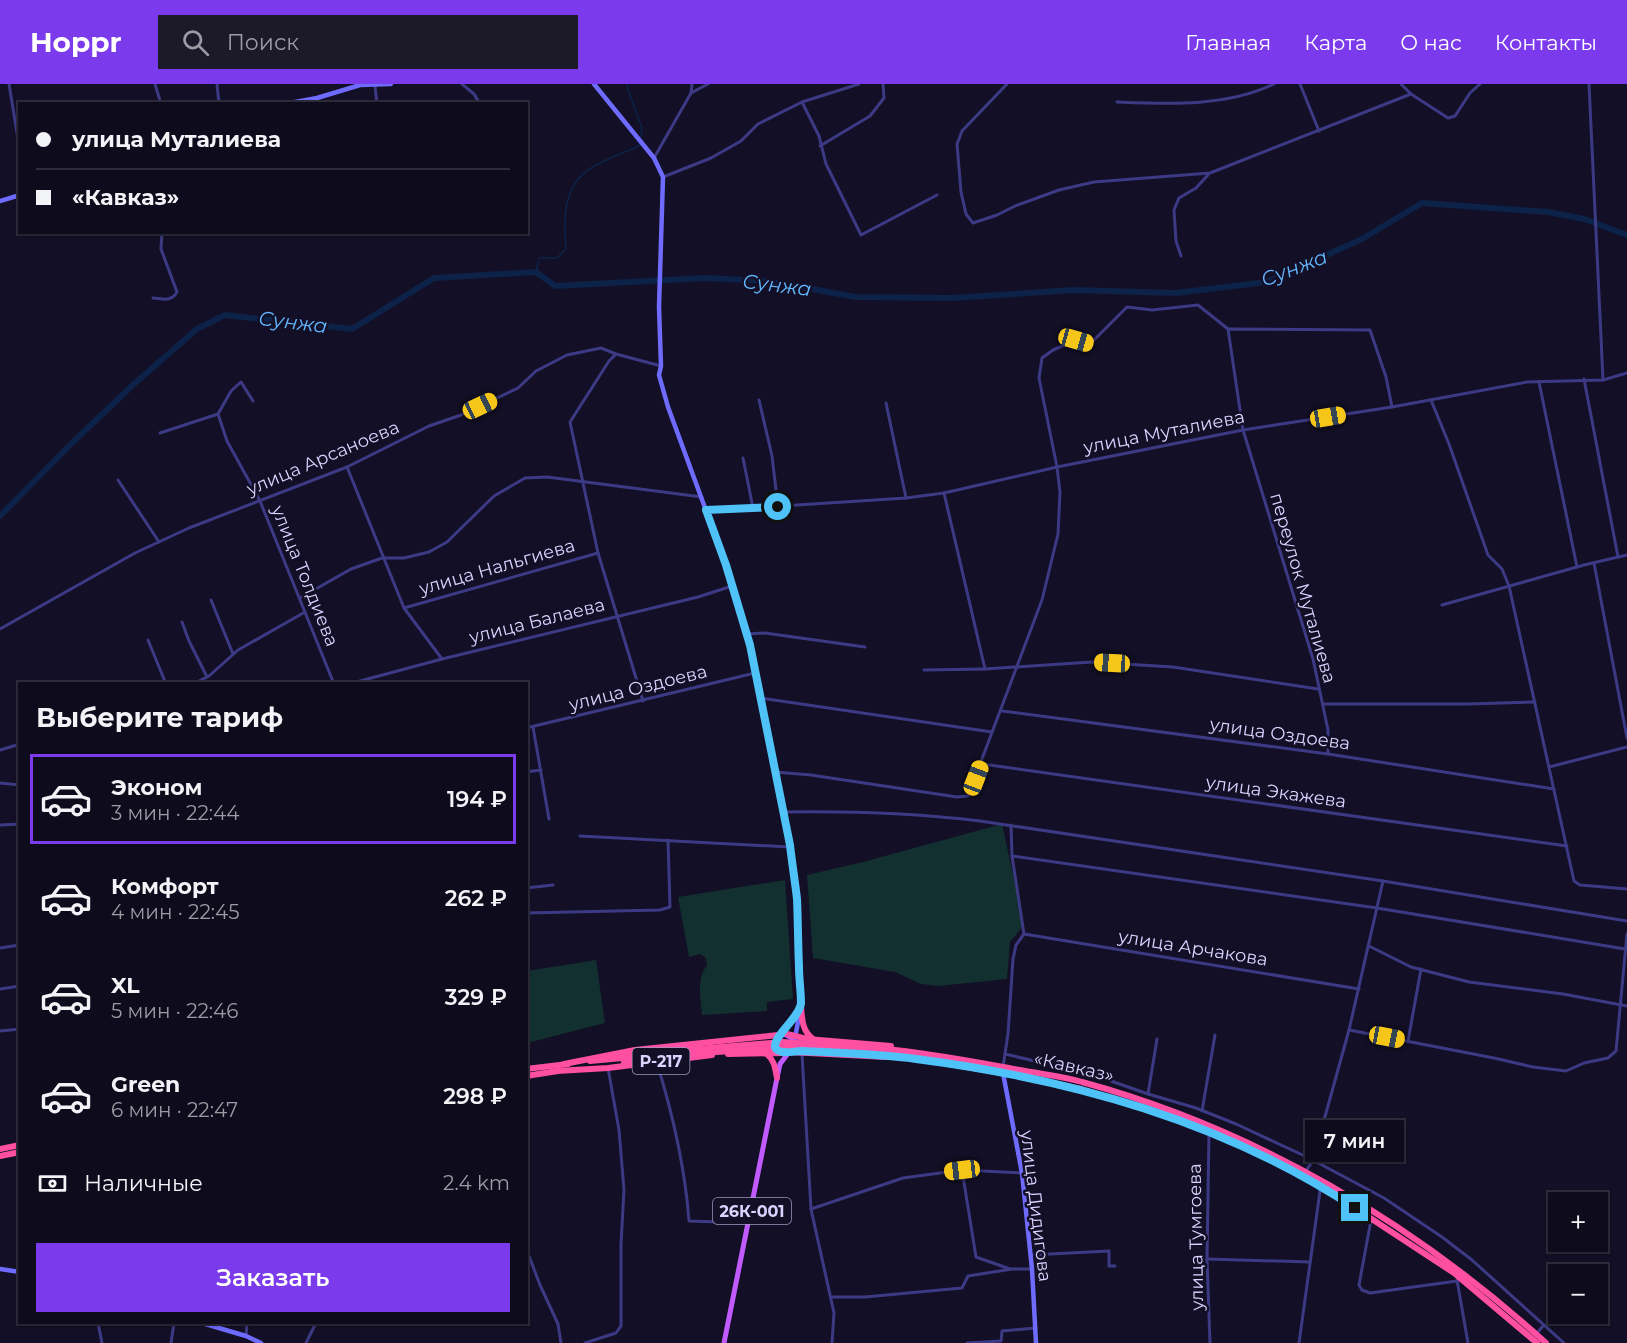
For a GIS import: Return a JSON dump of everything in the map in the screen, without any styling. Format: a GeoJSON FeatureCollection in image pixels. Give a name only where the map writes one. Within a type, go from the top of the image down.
{"type":"FeatureCollection","features":[{"type":"Feature","properties":{"kind":"highway"},"geometry":{"type":"LineString","coordinates":[[801,1006],[803,1026],[814,1040]]}},
{"type":"Feature","properties":{"kind":"highway"},"geometry":{"type":"LineString","coordinates":[[787,1034],[814,1040],[884,1045],[916,1055]]}},
{"type":"Feature","properties":{"kind":"highway"},"geometry":{"type":"LineString","coordinates":[[564,1064],[635,1050],[778,1035]]}},
{"type":"Feature","properties":{"kind":"highway","name":"«Кавказ»"},"geometry":{"type":"LineString","coordinates":[[528,1069],[784,1047],[884,1051],[1081,1081],[1177,1112],[1245,1140],[1328,1183],[1457,1268],[1546,1343]]}},
{"type":"Feature","properties":{"kind":"highway","name":"«Кавказ»"},"geometry":{"type":"LineString","coordinates":[[766,1053],[802,1051],[916,1055]]}},
{"type":"Feature","properties":{"kind":"highway"},"geometry":{"type":"LineString","coordinates":[[766,1053],[772,1058],[777,1078]]}},
{"type":"Feature","properties":{"kind":"highway","name":"Р-217"},"geometry":{"type":"LineString","coordinates":[[557,1071],[609,1068],[720,1054],[766,1053]]}},
{"type":"Feature","properties":{"kind":"highway","name":"«Кавказ»"},"geometry":{"type":"LineString","coordinates":[[528,1076],[623,1060]]}},
{"type":"Feature","properties":{"kind":"highway","name":"«Кавказ»"},"geometry":{"type":"LineString","coordinates":[[1003,1070],[1136,1105],[1242,1145],[1323,1187],[1454,1273],[1536,1342]]}},
{"type":"Feature","properties":{"kind":"highway"},"geometry":{"type":"LineString","coordinates":[[0,1149],[18,1145]]}},
{"type":"Feature","properties":{"kind":"highway"},"geometry":{"type":"LineString","coordinates":[[0,1156],[18,1152]]}},
{"type":"Feature","properties":{"kind":"main road"},"geometry":{"type":"LineString","coordinates":[[295,102],[360,85],[391,84]]}},
{"type":"Feature","properties":{"kind":"main road"},"geometry":{"type":"LineString","coordinates":[[594,84],[654,158],[663,177],[659,307],[662,366],[659,375],[668,408],[702,497],[732,586],[746,634],[775,772],[790,847],[797,898],[801,1006],[794,1044]]}},
{"type":"Feature","properties":{"kind":"main road"},"geometry":{"type":"LineString","coordinates":[[0,201],[18,196]]}},
{"type":"Feature","properties":{"kind":"main road"},"geometry":{"type":"LineString","coordinates":[[777,1078],[782,1051],[775,1040],[788,1028],[801,1006]]}},
{"type":"Feature","properties":{"kind":"main road"},"geometry":{"type":"LineString","coordinates":[[778,1035],[787,1034],[792,1038],[794,1044]]}},
{"type":"Feature","properties":{"kind":"main road"},"geometry":{"type":"LineString","coordinates":[[777,1078],[782,1051],[794,1044]]}},
{"type":"Feature","properties":{"kind":"main road","name":"улица Дидигова"},"geometry":{"type":"LineString","coordinates":[[1003,1070],[1022,1173],[1032,1269],[1036,1343]]}},
{"type":"Feature","properties":{"kind":"main road","name":"26К-001"},"geometry":{"type":"LineString","coordinates":[[724,1343],[777,1078]]}},
{"type":"Feature","properties":{"kind":"main road"},"geometry":{"type":"LineString","coordinates":[[0,1269],[18,1272]]}},
{"type":"Feature","properties":{"kind":"main road"},"geometry":{"type":"LineString","coordinates":[[205,1324],[261,1343]]}},
{"type":"Feature","properties":{"kind":"street"},"geometry":{"type":"LineString","coordinates":[[9,84],[18,139]]}},
{"type":"Feature","properties":{"kind":"street"},"geometry":{"type":"LineString","coordinates":[[155,84],[160,102]]}},
{"type":"Feature","properties":{"kind":"street"},"geometry":{"type":"LineString","coordinates":[[217,84],[219,102]]}},
{"type":"Feature","properties":{"kind":"street"},"geometry":{"type":"LineString","coordinates":[[462,84],[474,94],[479,102]]}},
{"type":"Feature","properties":{"kind":"street"},"geometry":{"type":"LineString","coordinates":[[654,158],[691,93],[692,84]]}},
{"type":"Feature","properties":{"kind":"street"},"geometry":{"type":"LineString","coordinates":[[691,93],[708,84]]}},
{"type":"Feature","properties":{"kind":"street"},"geometry":{"type":"LineString","coordinates":[[663,177],[711,158],[741,141],[758,124],[802,102],[859,84]]}},
{"type":"Feature","properties":{"kind":"street"},"geometry":{"type":"LineString","coordinates":[[820,146],[870,116],[884,99],[883,84]]}},
{"type":"Feature","properties":{"kind":"street"},"geometry":{"type":"LineString","coordinates":[[1007,84],[962,131],[957,144],[961,192],[966,214],[973,223],[1059,190],[1094,183],[1210,173],[1411,94]]}},
{"type":"Feature","properties":{"kind":"street"},"geometry":{"type":"LineString","coordinates":[[1117,102],[1204,102],[1237,96],[1274,84]]}},
{"type":"Feature","properties":{"kind":"street"},"geometry":{"type":"LineString","coordinates":[[1300,84],[1319,131]]}},
{"type":"Feature","properties":{"kind":"street"},"geometry":{"type":"LineString","coordinates":[[1401,84],[1411,94],[1448,118],[1455,116],[1466,98],[1480,84]]}},
{"type":"Feature","properties":{"kind":"street"},"geometry":{"type":"LineString","coordinates":[[1589,84],[1603,380]]}},
{"type":"Feature","properties":{"kind":"street"},"geometry":{"type":"LineString","coordinates":[[375,86],[377,102]]}},
{"type":"Feature","properties":{"kind":"street"},"geometry":{"type":"LineString","coordinates":[[802,102],[819,136],[820,146],[833,181],[861,235],[938,195]]}},
{"type":"Feature","properties":{"kind":"street"},"geometry":{"type":"LineString","coordinates":[[1181,256],[1176,242],[1174,210],[1179,198],[1196,188],[1210,173]]}},
{"type":"Feature","properties":{"kind":"street"},"geometry":{"type":"LineString","coordinates":[[153,298],[169,300],[177,292],[162,249],[162,234]]}},
{"type":"Feature","properties":{"kind":"street"},"geometry":{"type":"LineString","coordinates":[[775,772],[811,775],[957,797],[968,796],[971,792],[1042,600],[1058,534],[1060,492],[1057,466],[1039,378],[1042,358],[1053,350],[1076,340],[1090,344],[1127,307],[1152,310],[1198,305],[1228,329],[1370,330],[1386,377],[1392,407]]}},
{"type":"Feature","properties":{"kind":"street","name":"переулок Муталиева"},"geometry":{"type":"LineString","coordinates":[[1228,329],[1243,430],[1313,659],[1328,730],[1328,754]]}},
{"type":"Feature","properties":{"kind":"street","name":"улица Арсаноева"},"geometry":{"type":"LineString","coordinates":[[0,629],[135,553],[346,467],[429,426],[518,388],[536,371],[567,355],[601,348],[662,366]]}},
{"type":"Feature","properties":{"kind":"street"},"geometry":{"type":"LineString","coordinates":[[616,354],[609,361],[570,422],[598,552],[643,701]]}},
{"type":"Feature","properties":{"kind":"street","name":"улица Муталиева"},"geometry":{"type":"LineString","coordinates":[[706,510],[906,498],[944,493],[1057,466],[1243,430],[1392,407],[1527,382],[1603,380],[1627,373]]}},
{"type":"Feature","properties":{"kind":"street"},"geometry":{"type":"LineString","coordinates":[[1584,379],[1618,557]]}},
{"type":"Feature","properties":{"kind":"street"},"geometry":{"type":"LineString","coordinates":[[160,433],[218,414],[231,390],[241,382],[253,401]]}},
{"type":"Feature","properties":{"kind":"street"},"geometry":{"type":"LineString","coordinates":[[1539,382],[1577,567]]}},
{"type":"Feature","properties":{"kind":"street"},"geometry":{"type":"LineString","coordinates":[[759,400],[772,456],[778,507]]}},
{"type":"Feature","properties":{"kind":"street"},"geometry":{"type":"LineString","coordinates":[[1431,400],[1488,555],[1502,569],[1509,586],[1574,881],[1580,885],[1627,889]]}},
{"type":"Feature","properties":{"kind":"street"},"geometry":{"type":"LineString","coordinates":[[886,403],[906,498]]}},
{"type":"Feature","properties":{"kind":"street","name":"улица Толдиева"},"geometry":{"type":"LineString","coordinates":[[218,414],[227,441],[260,501],[333,682]]}},
{"type":"Feature","properties":{"kind":"street"},"geometry":{"type":"LineString","coordinates":[[743,458],[753,508]]}},
{"type":"Feature","properties":{"kind":"street"},"geometry":{"type":"LineString","coordinates":[[346,467],[404,608],[442,659]]}},
{"type":"Feature","properties":{"kind":"street"},"geometry":{"type":"LineString","coordinates":[[300,598],[351,569],[382,558],[404,558],[429,552],[447,542],[494,496],[525,478],[547,477],[702,497]]}},
{"type":"Feature","properties":{"kind":"street"},"geometry":{"type":"LineString","coordinates":[[118,480],[159,542]]}},
{"type":"Feature","properties":{"kind":"street"},"geometry":{"type":"LineString","coordinates":[[944,493],[985,669]]}},
{"type":"Feature","properties":{"kind":"street","name":"улица Нальгиева"},"geometry":{"type":"LineString","coordinates":[[404,608],[598,552]]}},
{"type":"Feature","properties":{"kind":"street"},"geometry":{"type":"LineString","coordinates":[[1442,605],[1627,555]]}},
{"type":"Feature","properties":{"kind":"street"},"geometry":{"type":"LineString","coordinates":[[1594,563],[1627,738]]}},
{"type":"Feature","properties":{"kind":"street","name":"улица Балаева"},"geometry":{"type":"LineString","coordinates":[[356,682],[698,597],[732,586]]}},
{"type":"Feature","properties":{"kind":"street"},"geometry":{"type":"LineString","coordinates":[[211,600],[233,654]]}},
{"type":"Feature","properties":{"kind":"street"},"geometry":{"type":"LineString","coordinates":[[197,682],[207,677],[233,654],[305,612]]}},
{"type":"Feature","properties":{"kind":"street"},"geometry":{"type":"LineString","coordinates":[[182,622],[207,677]]}},
{"type":"Feature","properties":{"kind":"street"},"geometry":{"type":"LineString","coordinates":[[746,634],[765,633],[865,647]]}},
{"type":"Feature","properties":{"kind":"street"},"geometry":{"type":"LineString","coordinates":[[148,640],[165,682]]}},
{"type":"Feature","properties":{"kind":"street"},"geometry":{"type":"LineString","coordinates":[[924,670],[985,669],[1092,662],[1173,667],[1318,689]]}},
{"type":"Feature","properties":{"kind":"street","name":"улица Оздоева"},"geometry":{"type":"LineString","coordinates":[[528,728],[755,673]]}},
{"type":"Feature","properties":{"kind":"street"},"geometry":{"type":"LineString","coordinates":[[760,698],[992,732]]}},
{"type":"Feature","properties":{"kind":"street"},"geometry":{"type":"LineString","coordinates":[[1323,704],[1535,702]]}},
{"type":"Feature","properties":{"kind":"street","name":"улица Оздоева"},"geometry":{"type":"LineString","coordinates":[[1002,711],[1328,754],[1554,789]]}},
{"type":"Feature","properties":{"kind":"street"},"geometry":{"type":"LineString","coordinates":[[533,727],[549,819]]}},
{"type":"Feature","properties":{"kind":"street"},"geometry":{"type":"LineString","coordinates":[[0,750],[18,745]]}},
{"type":"Feature","properties":{"kind":"street"},"geometry":{"type":"LineString","coordinates":[[1549,767],[1627,747]]}},
{"type":"Feature","properties":{"kind":"street","name":"улица Экажева"},"geometry":{"type":"LineString","coordinates":[[982,764],[1567,846]]}},
{"type":"Feature","properties":{"kind":"street"},"geometry":{"type":"LineString","coordinates":[[528,772],[541,770]]}},
{"type":"Feature","properties":{"kind":"street"},"geometry":{"type":"LineString","coordinates":[[0,776],[0,783],[18,784]]}},
{"type":"Feature","properties":{"kind":"street"},"geometry":{"type":"LineString","coordinates":[[783,812],[866,811],[930,814],[1383,881],[1627,921]]}},
{"type":"Feature","properties":{"kind":"street"},"geometry":{"type":"LineString","coordinates":[[0,825],[18,824]]}},
{"type":"Feature","properties":{"kind":"street"},"geometry":{"type":"LineString","coordinates":[[1003,1070],[1012,959],[1016,945],[1024,934],[1012,856],[1011,825]]}},
{"type":"Feature","properties":{"kind":"street"},"geometry":{"type":"LineString","coordinates":[[580,836],[790,847]]}},
{"type":"Feature","properties":{"kind":"street"},"geometry":{"type":"LineString","coordinates":[[528,913],[660,910],[670,907],[668,840]]}},
{"type":"Feature","properties":{"kind":"street"},"geometry":{"type":"LineString","coordinates":[[1012,856],[1377,908],[1625,949]]}},
{"type":"Feature","properties":{"kind":"street"},"geometry":{"type":"LineString","coordinates":[[1306,1172],[1313,1160],[1349,1030],[1383,881]]}},
{"type":"Feature","properties":{"kind":"street"},"geometry":{"type":"LineString","coordinates":[[528,888],[554,885]]}},
{"type":"Feature","properties":{"kind":"street","name":"улица Арчакова"},"geometry":{"type":"LineString","coordinates":[[1024,934],[1359,989]]}},
{"type":"Feature","properties":{"kind":"street"},"geometry":{"type":"LineString","coordinates":[[1349,1030],[1533,1067],[1566,1071],[1584,1063],[1608,1058],[1616,1051],[1627,934]]}},
{"type":"Feature","properties":{"kind":"street"},"geometry":{"type":"LineString","coordinates":[[0,948],[18,945]]}},
{"type":"Feature","properties":{"kind":"street"},"geometry":{"type":"LineString","coordinates":[[1369,946],[1411,967],[1469,982],[1563,994],[1627,1006]]}},
{"type":"Feature","properties":{"kind":"street"},"geometry":{"type":"LineString","coordinates":[[1408,1041],[1420,969]]}},
{"type":"Feature","properties":{"kind":"street"},"geometry":{"type":"LineString","coordinates":[[0,989],[18,986]]}},
{"type":"Feature","properties":{"kind":"street"},"geometry":{"type":"LineString","coordinates":[[0,1031],[18,1029]]}},
{"type":"Feature","properties":{"kind":"street"},"geometry":{"type":"LineString","coordinates":[[1202,1111],[1215,1035]]}},
{"type":"Feature","properties":{"kind":"street"},"geometry":{"type":"LineString","coordinates":[[1148,1094],[1157,1039]]}},
{"type":"Feature","properties":{"kind":"street"},"geometry":{"type":"LineString","coordinates":[[802,1051],[811,1209],[834,1313],[832,1343]]}},
{"type":"Feature","properties":{"kind":"street"},"geometry":{"type":"LineString","coordinates":[[1005,1054],[1094,1075],[1202,1111],[1274,1140],[1313,1160],[1384,1198],[1442,1238],[1472,1260],[1564,1343]]}},
{"type":"Feature","properties":{"kind":"street"},"geometry":{"type":"LineString","coordinates":[[656,1062],[686,1183],[689,1221],[749,1223]]}},
{"type":"Feature","properties":{"kind":"street"},"geometry":{"type":"LineString","coordinates":[[585,1343],[616,1333],[621,1326],[621,1244],[624,1190],[619,1130],[609,1068]]}},
{"type":"Feature","properties":{"kind":"street","name":"улица Тумгоева"},"geometry":{"type":"LineString","coordinates":[[1209,1132],[1207,1259],[1210,1343]]}},
{"type":"Feature","properties":{"kind":"street"},"geometry":{"type":"LineString","coordinates":[[811,1209],[903,1178],[962,1170],[1022,1173]]}},
{"type":"Feature","properties":{"kind":"street"},"geometry":{"type":"LineString","coordinates":[[962,1170],[976,1257],[1012,1269]]}},
{"type":"Feature","properties":{"kind":"street"},"geometry":{"type":"LineString","coordinates":[[1299,1343],[1320,1191],[1323,1187]]}},
{"type":"Feature","properties":{"kind":"street"},"geometry":{"type":"LineString","coordinates":[[1371,1219],[1359,1285],[1362,1290],[1370,1293],[1457,1281]]}},
{"type":"Feature","properties":{"kind":"street"},"geometry":{"type":"LineString","coordinates":[[1030,1255],[1109,1251],[1109,1266],[1115,1266]]}},
{"type":"Feature","properties":{"kind":"street"},"geometry":{"type":"LineString","coordinates":[[528,1253],[558,1324],[561,1343]]}},
{"type":"Feature","properties":{"kind":"street"},"geometry":{"type":"LineString","coordinates":[[1207,1259],[1310,1262]]}},
{"type":"Feature","properties":{"kind":"street"},"geometry":{"type":"LineString","coordinates":[[831,1297],[865,1297],[962,1288],[968,1276],[1012,1269],[1032,1269]]}},
{"type":"Feature","properties":{"kind":"street"},"geometry":{"type":"LineString","coordinates":[[1454,1273],[1468,1343]]}},
{"type":"Feature","properties":{"kind":"street"},"geometry":{"type":"LineString","coordinates":[[98,1324],[102,1343]]}},
{"type":"Feature","properties":{"kind":"street"},"geometry":{"type":"LineString","coordinates":[[171,1343],[174,1324]]}},
{"type":"Feature","properties":{"kind":"street"},"geometry":{"type":"LineString","coordinates":[[246,1336],[247,1324]]}},
{"type":"Feature","properties":{"kind":"street"},"geometry":{"type":"LineString","coordinates":[[306,1343],[316,1324]]}},
{"type":"Feature","properties":{"kind":"street"},"geometry":{"type":"LineString","coordinates":[[1536,1334],[1544,1324]]}},
{"type":"Feature","properties":{"kind":"street"},"geometry":{"type":"LineString","coordinates":[[967,1343],[1001,1341],[1002,1331],[1036,1328]]}},
{"type":"Feature","properties":{"kind":"green space"},"geometry":{"type":"Polygon","coordinates":[[[1002,824],[1024,925],[1010,942],[1007,979],[938,986],[921,984],[895,972],[813,958],[807,875],[1002,824]]]}},
{"type":"Feature","properties":{"kind":"green space"},"geometry":{"type":"Polygon","coordinates":[[[785,880],[793,999],[767,1002],[767,1011],[702,1015],[700,982],[707,966],[706,958],[700,954],[689,957],[678,897],[785,880]]]}},
{"type":"Feature","properties":{"kind":"green space"},"geometry":{"type":"Polygon","coordinates":[[[596,960],[605,1023],[528,1043],[528,971],[596,960]]]}},
{"type":"Feature","properties":{"kind":"waterway"},"geometry":{"type":"LineString","coordinates":[[628,84],[627,87],[642,128],[641,137]]}},
{"type":"Feature","properties":{"kind":"waterway"},"geometry":{"type":"LineString","coordinates":[[536,272],[539,258],[557,258],[566,249],[567,204],[570,193],[582,175],[591,168],[639,146],[640,142]]}},
{"type":"Feature","properties":{"kind":"waterway","name":"Сунжа"},"geometry":{"type":"LineString","coordinates":[[0,516],[134,384],[197,329],[225,315],[352,329],[434,278],[536,272],[555,286],[705,278],[768,281],[856,297],[952,298],[1073,290],[1176,293],[1267,282],[1362,239],[1422,203],[1548,212],[1584,219],[1627,235]]}},
{"type":"Feature","properties":{"kind":"route"},"geometry":{"type":"LineString","coordinates":[[778,507],[706,510],[726,565],[750,645],[790,845],[797,898],[801,1006],[788,1028],[776,1038],[775,1047],[783,1053],[802,1051],[915,1059],[1043,1080],[1081,1089],[1175,1118],[1242,1145],[1323,1187],[1355,1208]]}}]}
